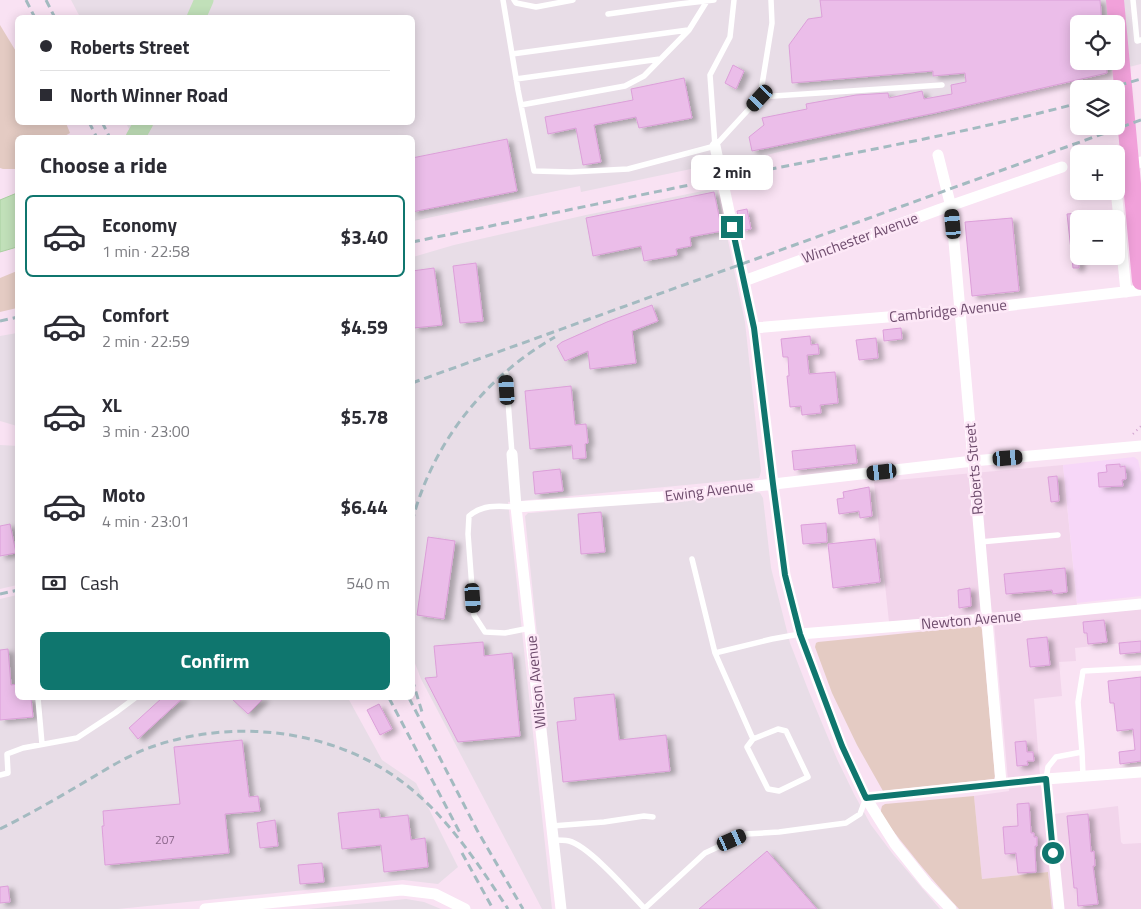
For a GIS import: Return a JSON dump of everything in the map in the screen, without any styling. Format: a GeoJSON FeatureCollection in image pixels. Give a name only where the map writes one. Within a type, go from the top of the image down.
{"type":"FeatureCollection","features":[{"type":"Feature","properties":{"kind":"main road"},"geometry":{"type":"LineString","coordinates":[[1115,0],[1141,281]]}},
{"type":"Feature","properties":{"kind":"street"},"geometry":{"type":"LineString","coordinates":[[715,146],[754,328],[785,575],[800,634],[842,746],[866,798],[895,844],[927,884],[951,909]]}},
{"type":"Feature","properties":{"kind":"street","name":"Roberts Street"},"geometry":{"type":"LineString","coordinates":[[938,155],[951,206],[1001,783]]}},
{"type":"Feature","properties":{"kind":"street"},"geometry":{"type":"LineString","coordinates":[[1125,168],[1141,162]]}},
{"type":"Feature","properties":{"kind":"street","name":"Winchester Avenue"},"geometry":{"type":"LineString","coordinates":[[744,281],[1062,167]]}},
{"type":"Feature","properties":{"kind":"street"},"geometry":{"type":"LineString","coordinates":[[1117,200],[1126,292]]}},
{"type":"Feature","properties":{"kind":"street","name":"Cambridge Avenue"},"geometry":{"type":"LineString","coordinates":[[754,328],[961,311],[1141,290]]}},
{"type":"Feature","properties":{"kind":"street","name":"Ewing Avenue"},"geometry":{"type":"LineString","coordinates":[[516,507],[661,497],[973,461],[1141,446]]}},
{"type":"Feature","properties":{"kind":"street","name":"Wilson Avenue"},"geometry":{"type":"LineString","coordinates":[[512,454],[516,507],[561,909]]}},
{"type":"Feature","properties":{"kind":"street","name":"Newton Avenue"},"geometry":{"type":"LineString","coordinates":[[800,634],[1141,604]]}},
{"type":"Feature","properties":{"kind":"street"},"geometry":{"type":"LineString","coordinates":[[866,798],[1001,783],[1141,772]]}},
{"type":"Feature","properties":{"kind":"street"},"geometry":{"type":"LineString","coordinates":[[1046,779],[1059,909]]}},
{"type":"Feature","properties":{"kind":"street"},"geometry":{"type":"LineString","coordinates":[[206,909],[402,890],[435,894],[465,909]]}},
{"type":"Feature","properties":{"kind":"lane"},"geometry":{"type":"LineString","coordinates":[[503,0],[534,170],[571,172],[628,169],[715,146],[760,98],[772,23],[771,0]]}},
{"type":"Feature","properties":{"kind":"lane"},"geometry":{"type":"LineString","coordinates":[[514,0],[516,3],[536,7],[543,3],[573,0]]}},
{"type":"Feature","properties":{"kind":"lane"},"geometry":{"type":"LineString","coordinates":[[608,14],[714,0]]}},
{"type":"Feature","properties":{"kind":"lane"},"geometry":{"type":"LineString","coordinates":[[715,146],[710,75],[730,37],[734,0]]}},
{"type":"Feature","properties":{"kind":"lane"},"geometry":{"type":"LineString","coordinates":[[1133,0],[1137,41],[1141,40]]}},
{"type":"Feature","properties":{"kind":"lane"},"geometry":{"type":"LineString","coordinates":[[521,105],[625,86],[644,76],[688,30],[707,1]]}},
{"type":"Feature","properties":{"kind":"lane"},"geometry":{"type":"LineString","coordinates":[[512,54],[688,30]]}},
{"type":"Feature","properties":{"kind":"lane"},"geometry":{"type":"LineString","coordinates":[[516,79],[660,59]]}},
{"type":"Feature","properties":{"kind":"lane"},"geometry":{"type":"LineString","coordinates":[[760,98],[942,84]]}},
{"type":"Feature","properties":{"kind":"lane"},"geometry":{"type":"LineString","coordinates":[[506,374],[512,454]]}},
{"type":"Feature","properties":{"kind":"lane"},"geometry":{"type":"LineString","coordinates":[[516,507],[492,506],[476,510],[469,516],[468,534],[474,615],[485,632],[505,633],[530,628]]}},
{"type":"Feature","properties":{"kind":"lane"},"geometry":{"type":"LineString","coordinates":[[980,542],[1058,535]]}},
{"type":"Feature","properties":{"kind":"lane"},"geometry":{"type":"LineString","coordinates":[[692,558],[715,653],[753,739]]}},
{"type":"Feature","properties":{"kind":"lane"},"geometry":{"type":"LineString","coordinates":[[715,653],[800,634]]}},
{"type":"Feature","properties":{"kind":"lane"},"geometry":{"type":"LineString","coordinates":[[1083,776],[1078,702],[1083,671],[1141,668]]}},
{"type":"Feature","properties":{"kind":"lane"},"geometry":{"type":"LineString","coordinates":[[38,700],[42,744]]}},
{"type":"Feature","properties":{"kind":"lane"},"geometry":{"type":"LineString","coordinates":[[0,776],[8,773],[8,754],[23,748],[77,738],[132,700]]}},
{"type":"Feature","properties":{"kind":"lane"},"geometry":{"type":"LineString","coordinates":[[778,729],[786,731],[808,777],[779,791],[768,790],[748,747],[753,739],[778,729]]}},
{"type":"Feature","properties":{"kind":"lane"},"geometry":{"type":"LineString","coordinates":[[1046,779],[1048,767],[1056,757],[1082,752]]}},
{"type":"Feature","properties":{"kind":"lane"},"geometry":{"type":"LineString","coordinates":[[553,840],[571,842],[583,849],[598,861],[644,909],[705,853],[746,834],[779,832],[846,823],[860,814],[866,798]]}},
{"type":"Feature","properties":{"kind":"lane"},"geometry":{"type":"LineString","coordinates":[[552,826],[604,822],[644,816],[653,817]]}},
{"type":"Feature","properties":{"kind":"path"},"geometry":{"type":"LineString","coordinates":[[1133,434],[1141,426]]}},
{"type":"Feature","properties":{"kind":"shaded area"},"geometry":{"type":"Polygon","coordinates":[[[71,0],[1141,0],[1141,64],[1125,68],[1125,15],[1070,15],[1070,70],[1117,70],[749,159],[710,165],[581,192],[580,186],[415,221],[415,135],[132,135],[127,125],[415,125],[415,15],[79,15],[71,0]]]}},
{"type":"Feature","properties":{"kind":"shaded area"},"geometry":{"type":"Polygon","coordinates":[[[0,25],[15,50],[15,125],[67,125],[70,133],[66,135],[15,135],[15,169],[0,168],[0,25]]]}},
{"type":"Feature","properties":{"kind":"shaded area"},"geometry":{"type":"Polygon","coordinates":[[[717,188],[745,322],[761,471],[759,478],[508,502],[552,909],[542,909],[421,679],[415,663],[415,256],[454,245],[717,188]]]}},
{"type":"Feature","properties":{"kind":"shaded area"},"geometry":{"type":"Polygon","coordinates":[[[15,194],[15,248],[0,252],[0,200],[15,194]]]}},
{"type":"Feature","properties":{"kind":"shaded area"},"geometry":{"type":"Polygon","coordinates":[[[15,272],[15,308],[0,312],[0,278],[15,272]]]}},
{"type":"Feature","properties":{"kind":"shaded area"},"geometry":{"type":"Polygon","coordinates":[[[15,334],[15,425],[0,421],[0,336],[15,334]]]}},
{"type":"Feature","properties":{"kind":"shaded area"},"geometry":{"type":"Polygon","coordinates":[[[0,445],[15,446],[15,585],[0,589],[0,445]]]}},
{"type":"Feature","properties":{"kind":"shaded area"},"geometry":{"type":"Polygon","coordinates":[[[1134,457],[1138,460],[1141,473],[1141,596],[1077,603],[1063,465],[1134,457]]]}},
{"type":"Feature","properties":{"kind":"shaded area"},"geometry":{"type":"Polygon","coordinates":[[[1063,465],[1078,615],[1141,609],[1141,641],[1075,648],[1076,661],[1059,662],[1062,696],[1034,699],[1041,788],[1052,787],[1054,814],[1118,806],[1121,842],[1123,844],[1141,843],[1141,909],[1052,909],[1048,872],[982,879],[974,796],[1009,791],[993,612],[889,622],[874,482],[1063,465]]]}},
{"type":"Feature","properties":{"kind":"shaded area"},"geometry":{"type":"Polygon","coordinates":[[[760,493],[763,498],[771,568],[790,643],[837,759],[871,825],[892,853],[940,909],[565,909],[525,516],[528,513],[760,493]]]}},
{"type":"Feature","properties":{"kind":"shaded area"},"geometry":{"type":"Polygon","coordinates":[[[15,595],[15,700],[349,700],[382,760],[416,783],[458,867],[438,884],[403,880],[118,909],[0,909],[0,599],[15,595]]]}},
{"type":"Feature","properties":{"kind":"shaded area"},"geometry":{"type":"Polygon","coordinates":[[[978,626],[982,630],[994,779],[883,791],[857,745],[832,693],[815,647],[816,643],[978,626]]]}},
{"type":"Feature","properties":{"kind":"shaded area"},"geometry":{"type":"Polygon","coordinates":[[[974,796],[982,879],[1048,872],[1052,909],[959,909],[881,815],[882,806],[885,804],[974,796]]]}},
{"type":"Feature","properties":{"kind":"shaded area"},"geometry":{"type":"Polygon","coordinates":[[[406,899],[424,902],[441,909],[308,909],[406,899]]]}},
{"type":"Feature","properties":{"kind":"building"},"geometry":{"type":"Polygon","coordinates":[[[820,0],[1100,0],[1101,15],[1070,15],[1070,70],[1107,70],[1107,73],[1070,80],[1070,82],[935,113],[752,151],[749,137],[764,125],[762,118],[807,109],[806,104],[856,95],[888,93],[889,98],[922,91],[924,99],[952,94],[951,85],[966,82],[965,73],[933,76],[933,71],[792,83],[789,45],[808,19],[822,17],[820,0]]]}},
{"type":"Feature","properties":{"kind":"building"},"geometry":{"type":"Polygon","coordinates":[[[733,65],[744,71],[736,89],[725,83],[733,65]]]}},
{"type":"Feature","properties":{"kind":"building"},"geometry":{"type":"Polygon","coordinates":[[[684,78],[692,118],[639,128],[636,117],[594,125],[601,162],[583,165],[576,128],[548,134],[545,117],[633,100],[631,89],[684,78]]]}},
{"type":"Feature","properties":{"kind":"building"},"geometry":{"type":"Polygon","coordinates":[[[507,139],[517,191],[415,211],[415,157],[507,139]]]}},
{"type":"Feature","properties":{"kind":"building"},"geometry":{"type":"Polygon","coordinates":[[[714,192],[722,231],[690,237],[691,246],[676,249],[677,255],[644,261],[641,246],[593,256],[586,218],[714,192]]]}},
{"type":"Feature","properties":{"kind":"building"},"geometry":{"type":"Polygon","coordinates":[[[747,209],[751,229],[741,231],[737,211],[747,209]]]}},
{"type":"Feature","properties":{"kind":"building"},"geometry":{"type":"Polygon","coordinates":[[[1067,214],[1070,214],[1070,241],[1067,214]]]}},
{"type":"Feature","properties":{"kind":"building"},"geometry":{"type":"Polygon","coordinates":[[[1012,218],[1019,291],[972,296],[965,222],[1012,218]]]}},
{"type":"Feature","properties":{"kind":"building"},"geometry":{"type":"Polygon","coordinates":[[[476,263],[483,321],[460,323],[453,266],[476,263]]]}},
{"type":"Feature","properties":{"kind":"building"},"geometry":{"type":"Polygon","coordinates":[[[1073,265],[1079,265],[1079,268],[1073,268],[1073,265]]]}},
{"type":"Feature","properties":{"kind":"building"},"geometry":{"type":"Polygon","coordinates":[[[434,268],[442,325],[415,328],[415,271],[434,268]]]}},
{"type":"Feature","properties":{"kind":"building"},"geometry":{"type":"Polygon","coordinates":[[[652,305],[658,321],[632,331],[636,363],[590,369],[588,351],[565,361],[557,346],[607,322],[652,305]]]}},
{"type":"Feature","properties":{"kind":"building"},"geometry":{"type":"Polygon","coordinates":[[[901,328],[902,339],[884,341],[883,330],[901,328]]]}},
{"type":"Feature","properties":{"kind":"building"},"geometry":{"type":"Polygon","coordinates":[[[810,336],[811,345],[818,344],[819,354],[807,355],[809,374],[835,372],[838,403],[820,405],[821,413],[802,415],[801,406],[790,407],[787,376],[789,376],[788,357],[783,357],[781,339],[810,336]]]}},
{"type":"Feature","properties":{"kind":"building"},"geometry":{"type":"Polygon","coordinates":[[[876,338],[878,358],[859,360],[856,340],[876,338]]]}},
{"type":"Feature","properties":{"kind":"building"},"geometry":{"type":"Polygon","coordinates":[[[571,386],[575,425],[586,424],[588,443],[585,444],[586,458],[573,459],[572,445],[530,449],[525,391],[571,386]]]}},
{"type":"Feature","properties":{"kind":"building"},"geometry":{"type":"Polygon","coordinates":[[[855,445],[857,463],[794,470],[792,451],[855,445]]]}},
{"type":"Feature","properties":{"kind":"building"},"geometry":{"type":"Polygon","coordinates":[[[1120,464],[1120,467],[1125,466],[1126,479],[1122,480],[1123,486],[1099,487],[1098,473],[1107,472],[1106,465],[1120,464]]]}},
{"type":"Feature","properties":{"kind":"building"},"geometry":{"type":"Polygon","coordinates":[[[560,469],[563,491],[535,494],[533,472],[560,469]]]}},
{"type":"Feature","properties":{"kind":"building"},"geometry":{"type":"Polygon","coordinates":[[[1057,476],[1059,501],[1051,502],[1048,477],[1057,476]]]}},
{"type":"Feature","properties":{"kind":"building"},"geometry":{"type":"Polygon","coordinates":[[[869,487],[872,516],[860,518],[859,511],[839,514],[837,499],[844,498],[843,492],[869,487]]]}},
{"type":"Feature","properties":{"kind":"building"},"geometry":{"type":"Polygon","coordinates":[[[601,512],[605,552],[581,554],[578,514],[601,512]]]}},
{"type":"Feature","properties":{"kind":"building"},"geometry":{"type":"Polygon","coordinates":[[[826,523],[827,542],[803,544],[801,525],[826,523]]]}},
{"type":"Feature","properties":{"kind":"building"},"geometry":{"type":"Polygon","coordinates":[[[10,524],[15,553],[0,556],[0,526],[10,524]]]}},
{"type":"Feature","properties":{"kind":"building"},"geometry":{"type":"Polygon","coordinates":[[[428,537],[455,541],[444,619],[417,615],[428,537]]]}},
{"type":"Feature","properties":{"kind":"building"},"geometry":{"type":"Polygon","coordinates":[[[875,539],[880,582],[833,588],[828,544],[875,539]]]}},
{"type":"Feature","properties":{"kind":"building"},"geometry":{"type":"Polygon","coordinates":[[[1065,568],[1067,592],[1053,594],[1052,590],[1006,594],[1004,574],[1065,568]]]}},
{"type":"Feature","properties":{"kind":"building"},"geometry":{"type":"Polygon","coordinates":[[[970,588],[971,606],[959,608],[958,590],[970,588]]]}},
{"type":"Feature","properties":{"kind":"building"},"geometry":{"type":"Polygon","coordinates":[[[1104,620],[1107,642],[1088,644],[1083,622],[1104,620]]]}},
{"type":"Feature","properties":{"kind":"building"},"geometry":{"type":"Polygon","coordinates":[[[1047,637],[1050,665],[1030,667],[1027,639],[1047,637]]]}},
{"type":"Feature","properties":{"kind":"building"},"geometry":{"type":"Polygon","coordinates":[[[1141,641],[1141,652],[1120,654],[1119,643],[1141,641]]]}},
{"type":"Feature","properties":{"kind":"building"},"geometry":{"type":"Polygon","coordinates":[[[483,642],[484,656],[512,653],[520,736],[458,742],[425,678],[437,677],[434,646],[483,642]]]}},
{"type":"Feature","properties":{"kind":"building"},"geometry":{"type":"Polygon","coordinates":[[[8,649],[11,685],[15,684],[15,700],[31,700],[33,717],[0,720],[0,650],[8,649]]]}},
{"type":"Feature","properties":{"kind":"building"},"geometry":{"type":"Polygon","coordinates":[[[1141,677],[1141,761],[1120,764],[1119,752],[1135,750],[1133,729],[1117,731],[1114,703],[1110,703],[1108,681],[1141,677]]]}},
{"type":"Feature","properties":{"kind":"building"},"geometry":{"type":"Polygon","coordinates":[[[614,694],[619,740],[666,735],[670,771],[563,782],[557,722],[576,720],[574,698],[614,694]]]}},
{"type":"Feature","properties":{"kind":"building"},"geometry":{"type":"Polygon","coordinates":[[[160,700],[181,700],[138,739],[129,728],[160,700]]]}},
{"type":"Feature","properties":{"kind":"building"},"geometry":{"type":"Polygon","coordinates":[[[233,700],[262,700],[248,714],[233,700]]]}},
{"type":"Feature","properties":{"kind":"building"},"geometry":{"type":"Polygon","coordinates":[[[379,704],[392,729],[380,735],[367,710],[379,704]]]}},
{"type":"Feature","properties":{"kind":"building"},"geometry":{"type":"Polygon","coordinates":[[[242,740],[249,797],[258,796],[260,811],[225,814],[229,853],[105,865],[102,826],[104,826],[103,811],[180,804],[174,747],[242,740]]]}},
{"type":"Feature","properties":{"kind":"building"},"geometry":{"type":"Polygon","coordinates":[[[1026,741],[1027,752],[1033,752],[1034,761],[1027,761],[1028,765],[1017,766],[1015,742],[1026,741]]]}},
{"type":"Feature","properties":{"kind":"building"},"geometry":{"type":"Polygon","coordinates":[[[1029,803],[1031,833],[1034,833],[1034,837],[1037,837],[1037,846],[1035,846],[1036,872],[1018,873],[1016,853],[1005,854],[1003,827],[1018,826],[1017,804],[1029,803]]]}},
{"type":"Feature","properties":{"kind":"building"},"geometry":{"type":"Polygon","coordinates":[[[379,809],[380,818],[408,815],[411,840],[425,838],[428,867],[384,872],[381,845],[342,849],[338,813],[379,809]]]}},
{"type":"Feature","properties":{"kind":"building"},"geometry":{"type":"Polygon","coordinates":[[[1088,814],[1091,852],[1094,851],[1095,866],[1093,866],[1098,904],[1078,906],[1077,888],[1074,888],[1067,816],[1088,814]]]}},
{"type":"Feature","properties":{"kind":"building"},"geometry":{"type":"Polygon","coordinates":[[[275,820],[278,846],[260,848],[257,823],[275,820]]]}},
{"type":"Feature","properties":{"kind":"building"},"geometry":{"type":"Polygon","coordinates":[[[767,851],[817,909],[699,909],[767,851]]]}},
{"type":"Feature","properties":{"kind":"building"},"geometry":{"type":"Polygon","coordinates":[[[322,863],[324,882],[300,884],[298,865],[322,863]]]}},
{"type":"Feature","properties":{"kind":"building"},"geometry":{"type":"Polygon","coordinates":[[[8,886],[10,902],[0,903],[0,887],[8,886]]]}},
{"type":"Feature","properties":{"kind":"waterway"},"geometry":{"type":"LineString","coordinates":[[197,15],[204,0]]}},
{"type":"Feature","properties":{"kind":"waterway"},"geometry":{"type":"LineString","coordinates":[[137,135],[142,125]]}},
{"type":"Feature","properties":{"kind":"railway"},"geometry":{"type":"LineString","coordinates":[[26,0],[34,15]]}},
{"type":"Feature","properties":{"kind":"railway"},"geometry":{"type":"LineString","coordinates":[[46,0],[54,15]]}},
{"type":"Feature","properties":{"kind":"railway"},"geometry":{"type":"LineString","coordinates":[[1125,84],[1141,79]]}},
{"type":"Feature","properties":{"kind":"railway"},"geometry":{"type":"LineString","coordinates":[[415,241],[946,134],[1070,105]]}},
{"type":"Feature","properties":{"kind":"railway"},"geometry":{"type":"LineString","coordinates":[[415,382],[1141,120]]}},
{"type":"Feature","properties":{"kind":"railway"},"geometry":{"type":"LineString","coordinates":[[90,125],[96,135]]}},
{"type":"Feature","properties":{"kind":"railway"},"geometry":{"type":"LineString","coordinates":[[104,125],[108,135]]}},
{"type":"Feature","properties":{"kind":"railway"},"geometry":{"type":"LineString","coordinates":[[0,321],[15,318]]}},
{"type":"Feature","properties":{"kind":"railway"},"geometry":{"type":"LineString","coordinates":[[415,512],[433,465],[465,415],[484,392],[506,372],[530,353],[555,337]]}},
{"type":"Feature","properties":{"kind":"railway"},"geometry":{"type":"LineString","coordinates":[[0,594],[15,591]]}},
{"type":"Feature","properties":{"kind":"railway"},"geometry":{"type":"LineString","coordinates":[[415,689],[422,712]]}},
{"type":"Feature","properties":{"kind":"railway"},"geometry":{"type":"LineString","coordinates":[[390,700],[460,833]]}},
{"type":"Feature","properties":{"kind":"railway"},"geometry":{"type":"LineString","coordinates":[[410,700],[477,830],[523,909]]}},
{"type":"Feature","properties":{"kind":"railway"},"geometry":{"type":"LineString","coordinates":[[0,829],[119,762],[146,749],[178,739],[212,733],[246,731],[280,734],[314,740],[346,750],[377,765],[405,784],[435,811],[448,826],[474,859],[508,909]]}},
{"type":"Feature","properties":{"kind":"railway"},"geometry":{"type":"LineString","coordinates":[[462,853],[493,909]]}},
{"type":"Feature","properties":{"kind":"route"},"geometry":{"type":"LineString","coordinates":[[732,227],[754,328],[785,575],[800,634],[842,746],[866,798],[1046,779],[1053,853]]}}]}
